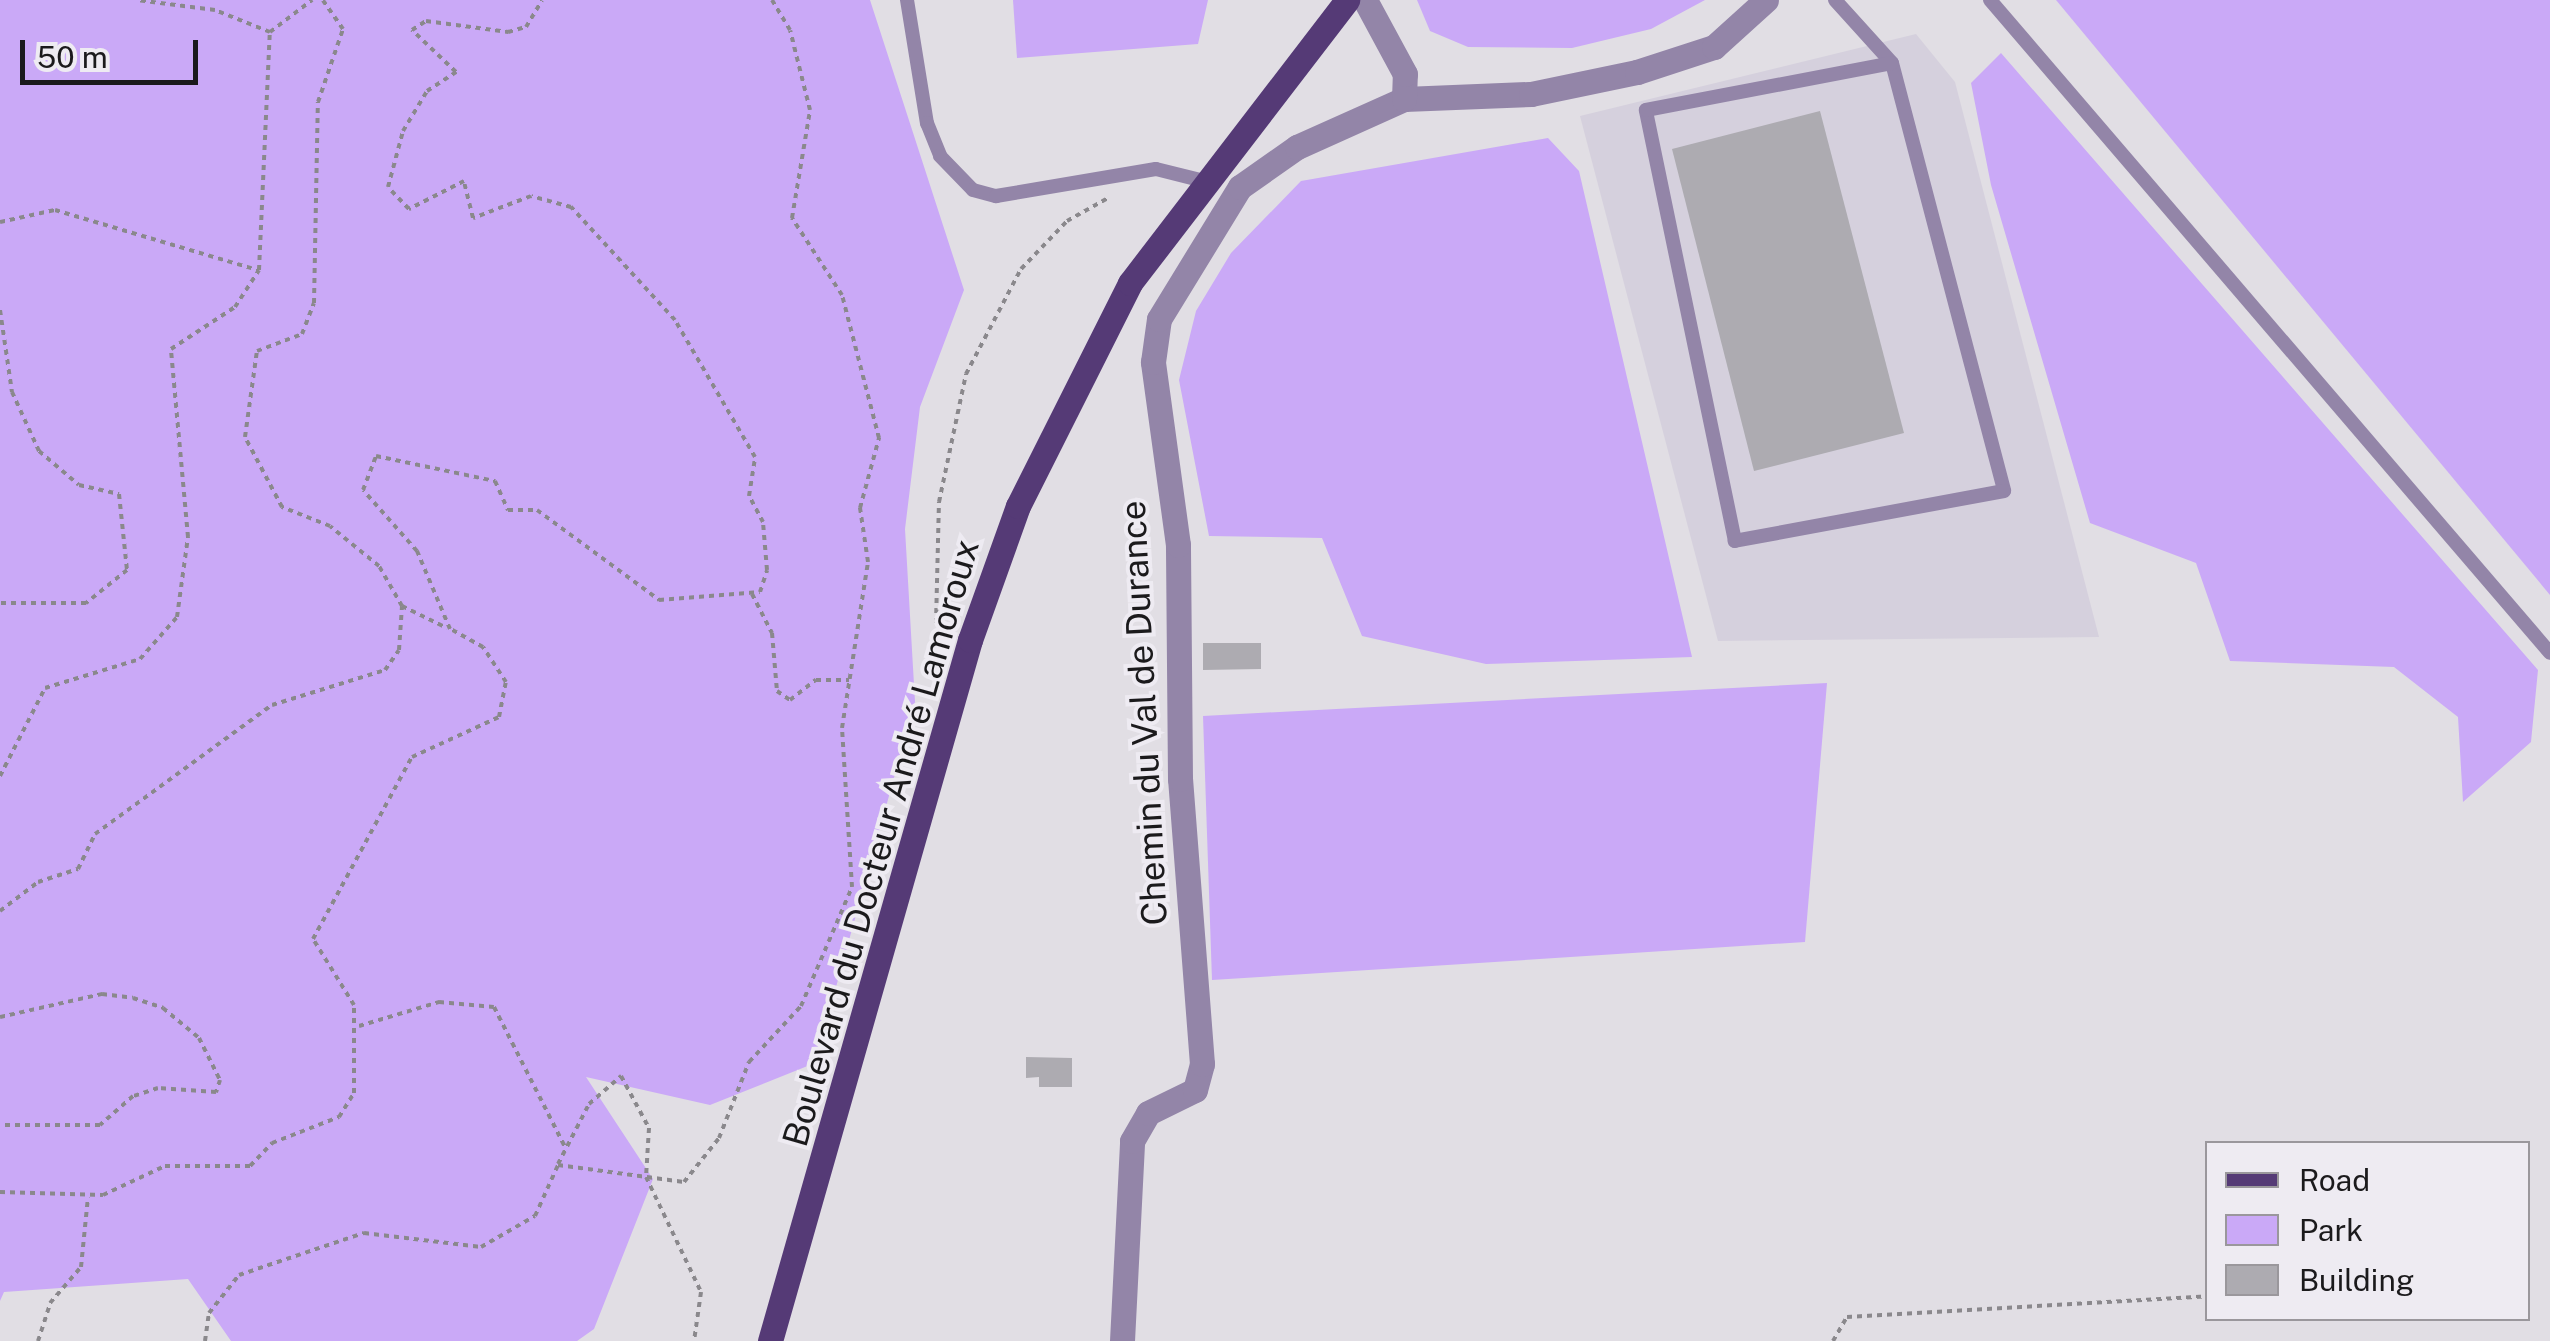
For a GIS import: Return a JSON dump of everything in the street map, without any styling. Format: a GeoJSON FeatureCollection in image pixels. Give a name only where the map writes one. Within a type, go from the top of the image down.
{"type":"FeatureCollection","features":[{"type":"Feature","properties":{"kind":"main road","name":"Boulevard du Docteur André Lamoroux"},"geometry":{"type":"LineString","coordinates":[[770,1341],[970,640],[1080,374],[1204,180],[1347,0]]}},
{"type":"Feature","properties":{"kind":"street"},"geometry":{"type":"LineString","coordinates":[[1365,0],[1405,74],[1404,99],[1530,94],[1637,72],[1714,47],[1766,0]]}},
{"type":"Feature","properties":{"kind":"street","name":"Chemin du Val de Durance"},"geometry":{"type":"LineString","coordinates":[[1122,1341],[1132,1141],[1148,1113],[1195,1090],[1202,1064],[1180,779],[1178,545],[1153,362],[1158,319],[1240,186],[1297,147],[1404,99]]}},
{"type":"Feature","properties":{"kind":"lane"},"geometry":{"type":"LineString","coordinates":[[907,0],[927,123],[940,156],[972,190],[996,196],[1156,169],[1204,180]]}},
{"type":"Feature","properties":{"kind":"lane"},"geometry":{"type":"LineString","coordinates":[[1836,0],[1892,63],[2004,491],[1735,542],[1646,110],[1892,63]]}},
{"type":"Feature","properties":{"kind":"lane"},"geometry":{"type":"LineString","coordinates":[[1990,0],[2550,654]]}},
{"type":"Feature","properties":{"kind":"path"},"geometry":{"type":"LineString","coordinates":[[137,0],[215,10],[270,32]]}},
{"type":"Feature","properties":{"kind":"path"},"geometry":{"type":"LineString","coordinates":[[270,32],[312,0]]}},
{"type":"Feature","properties":{"kind":"path"},"geometry":{"type":"LineString","coordinates":[[0,1192],[88,1196],[165,1166],[250,1166],[272,1143],[338,1117],[354,1093],[359,1026],[313,939],[412,757],[485,726],[504,703],[500,665],[450,629],[402,606],[378,566],[330,526],[282,507],[245,437],[257,350],[302,334],[314,303],[318,102],[343,29],[324,0]]}},
{"type":"Feature","properties":{"kind":"path"},"geometry":{"type":"LineString","coordinates":[[542,0],[526,27],[508,32],[426,21],[412,30],[456,72],[428,91],[403,131],[388,187],[409,208],[464,181],[473,218],[531,196],[571,207],[675,320],[755,457],[749,496],[763,522],[767,570],[752,594]]}},
{"type":"Feature","properties":{"kind":"path"},"geometry":{"type":"LineString","coordinates":[[558,1165],[684,1182],[720,1138],[749,1062],[801,1006],[852,887],[841,775],[849,680],[868,562],[860,508],[879,438],[842,295],[792,218],[810,110],[790,30],[772,0]]}},
{"type":"Feature","properties":{"kind":"path"},"geometry":{"type":"LineString","coordinates":[[0,776],[45,688],[140,659],[176,617],[188,537],[171,349],[235,307],[259,270],[276,59],[270,32]]}},
{"type":"Feature","properties":{"kind":"path"},"geometry":{"type":"LineString","coordinates":[[936,624],[939,502],[966,374],[1021,269],[1067,220],[1113,196]]}},
{"type":"Feature","properties":{"kind":"path"},"geometry":{"type":"LineString","coordinates":[[0,222],[55,210],[259,270]]}},
{"type":"Feature","properties":{"kind":"path"},"geometry":{"type":"LineString","coordinates":[[0,310],[12,392],[39,450],[79,485],[119,494],[127,570],[86,603],[0,603]]}},
{"type":"Feature","properties":{"kind":"path"},"geometry":{"type":"LineString","coordinates":[[450,629],[418,551],[363,490],[376,456],[495,481],[508,510],[536,510],[659,600],[752,594]]}},
{"type":"Feature","properties":{"kind":"path"},"geometry":{"type":"LineString","coordinates":[[752,594],[772,633],[777,691],[790,700],[816,680],[849,680]]}},
{"type":"Feature","properties":{"kind":"path"},"geometry":{"type":"LineString","coordinates":[[0,911],[38,882],[78,868],[95,834],[272,705],[385,670],[399,650],[402,606]]}},
{"type":"Feature","properties":{"kind":"path"},"geometry":{"type":"LineString","coordinates":[[0,1017],[102,994],[133,998],[163,1008],[198,1038],[220,1080],[216,1092],[158,1088],[133,1096],[100,1125],[0,1125]]}},
{"type":"Feature","properties":{"kind":"path"},"geometry":{"type":"LineString","coordinates":[[359,1026],[439,1002],[494,1007],[566,1149]]}},
{"type":"Feature","properties":{"kind":"path"},"geometry":{"type":"LineString","coordinates":[[205,1341],[209,1313],[239,1275],[364,1234],[482,1247],[535,1216],[589,1104],[621,1076],[649,1128],[646,1177],[701,1292],[694,1341]]}},
{"type":"Feature","properties":{"kind":"path"},"geometry":{"type":"LineString","coordinates":[[38,1341],[50,1303],[81,1267],[88,1196]]}},
{"type":"Feature","properties":{"kind":"path"},"geometry":{"type":"LineString","coordinates":[[1833,1341],[1847,1317],[2205,1296]]}},
{"type":"Feature","properties":{"kind":"shaded area"},"geometry":{"type":"Polygon","coordinates":[[[1916,34],[1955,82],[2099,637],[1718,641],[1580,116],[1916,34]]]}},
{"type":"Feature","properties":{"kind":"green space"},"geometry":{"type":"Polygon","coordinates":[[[0,0],[870,0],[964,290],[920,407],[905,529],[915,702],[815,1063],[710,1105],[586,1077],[653,1179],[594,1329],[577,1341],[231,1341],[188,1279],[4,1292],[0,1301],[0,0]]]}},
{"type":"Feature","properties":{"kind":"green space"},"geometry":{"type":"Polygon","coordinates":[[[1013,0],[1208,0],[1198,44],[1017,58],[1013,0]]]}},
{"type":"Feature","properties":{"kind":"green space"},"geometry":{"type":"Polygon","coordinates":[[[1417,0],[1705,0],[1651,29],[1572,48],[1468,47],[1430,31],[1417,0]]]}},
{"type":"Feature","properties":{"kind":"green space"},"geometry":{"type":"Polygon","coordinates":[[[2056,0],[2550,0],[2550,595],[2056,0]]]}},
{"type":"Feature","properties":{"kind":"green space"},"geometry":{"type":"Polygon","coordinates":[[[2001,53],[2538,670],[2531,742],[2463,802],[2458,717],[2394,667],[2230,661],[2196,563],[2090,523],[1991,185],[1971,83],[2001,53]]]}},
{"type":"Feature","properties":{"kind":"green space"},"geometry":{"type":"Polygon","coordinates":[[[1548,138],[1579,171],[1692,657],[1486,664],[1362,636],[1322,538],[1209,536],[1179,380],[1196,311],[1231,253],[1301,181],[1548,138]]]}},
{"type":"Feature","properties":{"kind":"green space"},"geometry":{"type":"Polygon","coordinates":[[[1827,683],[1805,942],[1212,980],[1203,716],[1827,683]]]}},
{"type":"Feature","properties":{"kind":"building"},"geometry":{"type":"Polygon","coordinates":[[[1820,111],[1904,433],[1754,471],[1672,149],[1820,111]]]}},
{"type":"Feature","properties":{"kind":"building"},"geometry":{"type":"Polygon","coordinates":[[[1203,643],[1261,643],[1261,669],[1203,670],[1203,643]]]}},
{"type":"Feature","properties":{"kind":"building"},"geometry":{"type":"Polygon","coordinates":[[[1026,1057],[1072,1058],[1072,1087],[1039,1087],[1039,1077],[1026,1078],[1026,1057]]]}}]}
